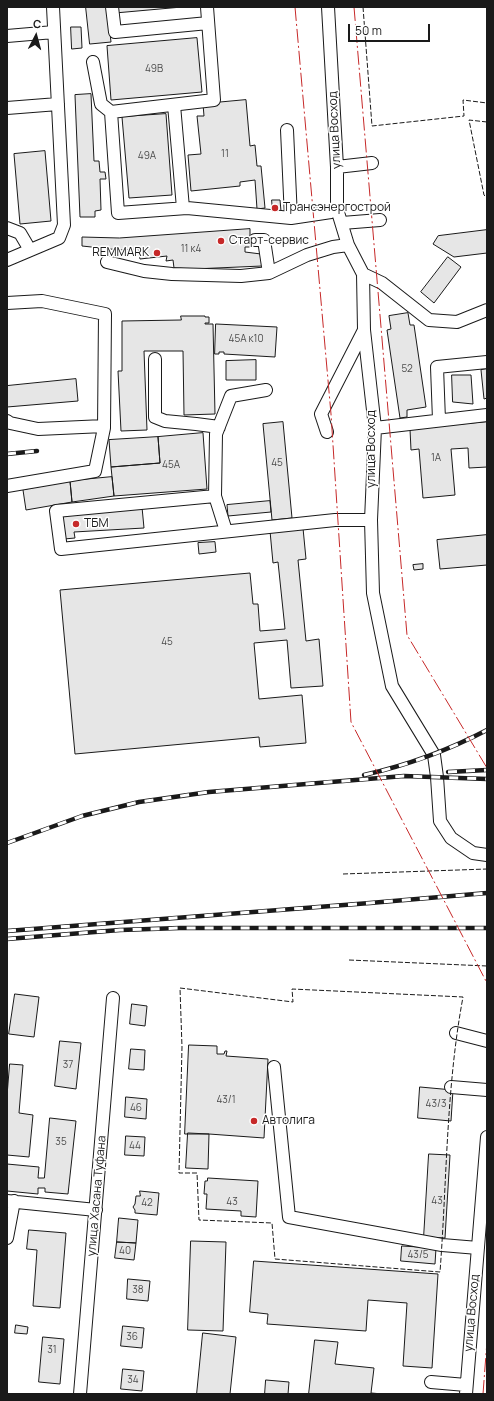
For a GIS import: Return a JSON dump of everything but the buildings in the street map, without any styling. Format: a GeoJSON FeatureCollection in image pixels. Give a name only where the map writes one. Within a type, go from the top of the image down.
{"type":"FeatureCollection","features":[{"type":"Feature","properties":{"kind":"street"},"geometry":{"type":"LineString","coordinates":[[7,260],[59,238],[64,225],[53,7]]}},
{"type":"Feature","properties":{"kind":"street"},"geometry":{"type":"LineString","coordinates":[[112,7],[115,32],[208,23]]}},
{"type":"Feature","properties":{"kind":"street"},"geometry":{"type":"LineString","coordinates":[[93,62],[101,104],[111,112],[214,100],[207,7]]}},
{"type":"Feature","properties":{"kind":"street","name":"улица Восход"},"geometry":{"type":"LineString","coordinates":[[328,7],[338,209],[348,245],[363,274],[364,330],[375,428],[372,520],[373,593],[392,686],[434,755],[440,821],[451,838],[473,853],[487,855]]}},
{"type":"Feature","properties":{"kind":"street"},"geometry":{"type":"LineString","coordinates":[[7,36],[54,32]]}},
{"type":"Feature","properties":{"kind":"street"},"geometry":{"type":"LineString","coordinates":[[7,108],[58,104]]}},
{"type":"Feature","properties":{"kind":"street"},"geometry":{"type":"LineString","coordinates":[[174,105],[184,208]]}},
{"type":"Feature","properties":{"kind":"street"},"geometry":{"type":"LineString","coordinates":[[111,112],[118,213],[184,208],[291,218],[330,212],[338,209]]}},
{"type":"Feature","properties":{"kind":"street"},"geometry":{"type":"LineString","coordinates":[[287,130],[291,218]]}},
{"type":"Feature","properties":{"kind":"street"},"geometry":{"type":"LineString","coordinates":[[337,167],[372,163]]}},
{"type":"Feature","properties":{"kind":"street"},"geometry":{"type":"LineString","coordinates":[[342,223],[380,220]]}},
{"type":"Feature","properties":{"kind":"street"},"geometry":{"type":"LineString","coordinates":[[7,228],[20,233],[30,250]]}},
{"type":"Feature","properties":{"kind":"street"},"geometry":{"type":"LineString","coordinates":[[255,240],[264,240],[268,273]]}},
{"type":"Feature","properties":{"kind":"street"},"geometry":{"type":"LineString","coordinates":[[107,262],[144,271],[172,274],[241,276],[268,273],[307,254],[332,247],[348,245]]}},
{"type":"Feature","properties":{"kind":"street"},"geometry":{"type":"LineString","coordinates":[[363,274],[382,283],[429,320],[457,322],[487,310]]}},
{"type":"Feature","properties":{"kind":"street"},"geometry":{"type":"LineString","coordinates":[[7,303],[42,301],[105,314],[104,426],[95,471],[7,486]]}},
{"type":"Feature","properties":{"kind":"street"},"geometry":{"type":"LineString","coordinates":[[327,432],[321,414],[364,330]]}},
{"type":"Feature","properties":{"kind":"street"},"geometry":{"type":"LineString","coordinates":[[155,359],[155,417],[164,421],[219,427]]}},
{"type":"Feature","properties":{"kind":"street"},"geometry":{"type":"LineString","coordinates":[[439,420],[437,367],[487,362]]}},
{"type":"Feature","properties":{"kind":"street"},"geometry":{"type":"LineString","coordinates":[[226,531],[215,496],[216,434],[231,396],[266,390]]}},
{"type":"Feature","properties":{"kind":"street"},"geometry":{"type":"LineString","coordinates":[[375,428],[487,415]]}},
{"type":"Feature","properties":{"kind":"street"},"geometry":{"type":"LineString","coordinates":[[7,421],[38,429],[104,426]]}},
{"type":"Feature","properties":{"kind":"street"},"geometry":{"type":"LineString","coordinates":[[215,496],[56,511],[61,549],[334,520],[372,520]]}},
{"type":"Feature","properties":{"kind":"street","name":"улица Хасана Туфана"},"geometry":{"type":"LineString","coordinates":[[80,1394],[113,998]]}},
{"type":"Feature","properties":{"kind":"street"},"geometry":{"type":"LineString","coordinates":[[456,1033],[487,1041]]}},
{"type":"Feature","properties":{"kind":"street"},"geometry":{"type":"LineString","coordinates":[[274,1067],[289,1217],[442,1245],[478,1248]]}},
{"type":"Feature","properties":{"kind":"street"},"geometry":{"type":"LineString","coordinates":[[451,1087],[487,1090]]}},
{"type":"Feature","properties":{"kind":"street","name":"улица Восход"},"geometry":{"type":"LineString","coordinates":[[468,1391],[487,1137]]}},
{"type":"Feature","properties":{"kind":"street"},"geometry":{"type":"LineString","coordinates":[[7,1238],[10,1201],[96,1210]]}},
{"type":"Feature","properties":{"kind":"street"},"geometry":{"type":"LineString","coordinates":[[431,1382],[468,1391]]}},
{"type":"Feature","properties":{"kind":"railway"},"geometry":{"type":"LineString","coordinates":[[7,454],[37,451]]}},
{"type":"Feature","properties":{"kind":"railway"},"geometry":{"type":"LineString","coordinates":[[364,775],[427,757],[487,730]]}},
{"type":"Feature","properties":{"kind":"railway"},"geometry":{"type":"LineString","coordinates":[[448,772],[487,770]]}},
{"type":"Feature","properties":{"kind":"railway"},"geometry":{"type":"LineString","coordinates":[[7,843],[82,816],[139,802],[209,792],[404,776],[487,779]]}},
{"type":"Feature","properties":{"kind":"railway"},"geometry":{"type":"LineString","coordinates":[[7,931],[487,893]]}},
{"type":"Feature","properties":{"kind":"railway"},"geometry":{"type":"LineString","coordinates":[[7,939],[120,930],[180,928],[487,928]]}},
{"type":"Feature","properties":{"kind":"fence"},"geometry":{"type":"LineString","coordinates":[[363,7],[372,126],[464,116],[463,100],[487,103]]}},
{"type":"Feature","properties":{"kind":"fence"},"geometry":{"type":"LineString","coordinates":[[487,122],[469,120],[484,195],[487,198]]}},
{"type":"Feature","properties":{"kind":"fence"},"geometry":{"type":"LineString","coordinates":[[343,874],[487,869]]}},
{"type":"Feature","properties":{"kind":"fence"},"geometry":{"type":"LineString","coordinates":[[349,960],[487,966]]}},
{"type":"Feature","properties":{"kind":"fence"},"geometry":{"type":"LineString","coordinates":[[180,988],[293,1002],[292,989],[463,997],[457,1031],[450,1100],[440,1272],[275,1259],[272,1223],[199,1220],[197,1173],[179,1173],[182,1047],[180,988]]}},
{"type":"Feature","properties":{"kind":"power"},"geometry":{"type":"LineString","coordinates":[[295,7],[331,414],[351,722],[487,983]]}},
{"type":"Feature","properties":{"kind":"power"},"geometry":{"type":"LineString","coordinates":[[354,7],[407,635],[487,768]]}},
{"type":"Feature","properties":{"kind":"power"},"geometry":{"type":"LineString","coordinates":[[483,1394],[487,1341]]}},
{"type":"Feature","properties":{"kind":"place","name":"Трансэнергострой"},"geometry":{"type":"Point","coordinates":[275,208]}},
{"type":"Feature","properties":{"kind":"place","name":"Старт-сервис"},"geometry":{"type":"Point","coordinates":[221,241]}},
{"type":"Feature","properties":{"kind":"place","name":"REMMARK"},"geometry":{"type":"Point","coordinates":[157,253]}},
{"type":"Feature","properties":{"kind":"place","name":"ТБМ"},"geometry":{"type":"Point","coordinates":[76,524]}},
{"type":"Feature","properties":{"kind":"place","name":"Автолига"},"geometry":{"type":"Point","coordinates":[254,1121]}}]}
